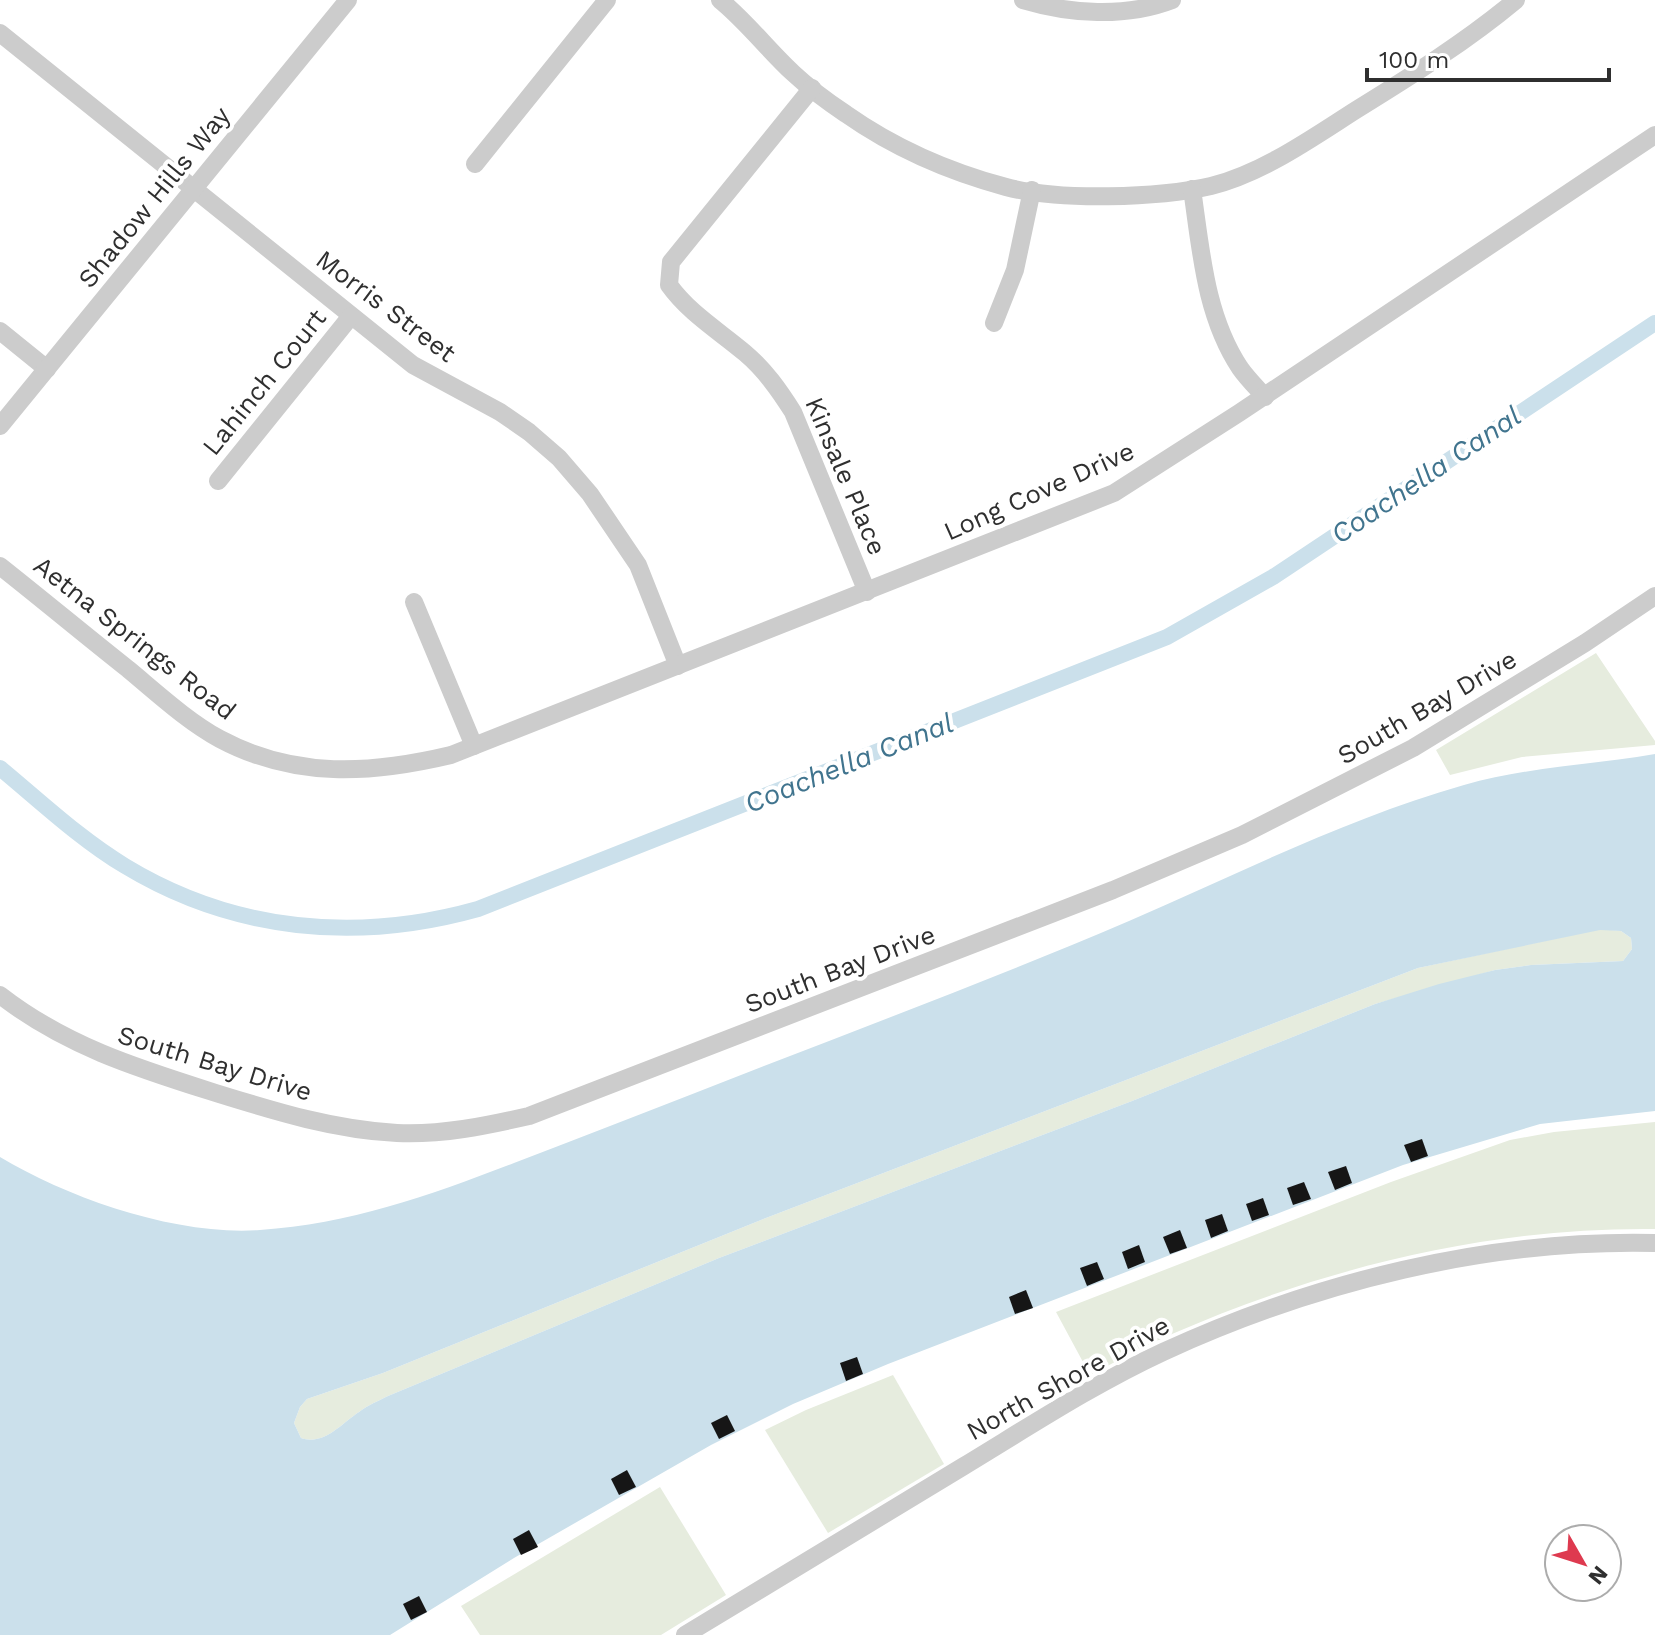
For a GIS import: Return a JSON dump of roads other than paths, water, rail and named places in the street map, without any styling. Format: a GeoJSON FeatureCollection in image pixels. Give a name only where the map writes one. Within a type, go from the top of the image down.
{"type":"FeatureCollection","features":[{"type":"Feature","properties":{"kind":"street","name":"Shadow Hills Way"},"geometry":{"type":"LineString","coordinates":[[0,426],[348,0]]}},
{"type":"Feature","properties":{"kind":"street"},"geometry":{"type":"LineString","coordinates":[[475,164],[607,0]]}},
{"type":"Feature","properties":{"kind":"street"},"geometry":{"type":"LineString","coordinates":[[720,0],[793,73],[847,115],[891,142],[953,170],[1009,188],[1123,195],[1168,193],[1214,185],[1256,168],[1310,140],[1406,79],[1516,0]]}},
{"type":"Feature","properties":{"kind":"street"},"geometry":{"type":"LineString","coordinates":[[1023,0],[1087,13],[1140,8],[1172,0]]}},
{"type":"Feature","properties":{"kind":"street","name":"Morris Street"},"geometry":{"type":"LineString","coordinates":[[0,33],[413,365],[500,412],[559,458],[590,494],[638,565],[678,666]]}},
{"type":"Feature","properties":{"kind":"street","name":"Kinsale Place"},"geometry":{"type":"LineString","coordinates":[[812,88],[671,262],[669,285],[681,301],[747,354],[779,390],[793,412],[867,592]]}},
{"type":"Feature","properties":{"kind":"street","name":"Long Cove Drive"},"geometry":{"type":"LineString","coordinates":[[474,746],[1114,493],[1265,397],[1655,135]]}},
{"type":"Feature","properties":{"kind":"street"},"geometry":{"type":"LineString","coordinates":[[1192,189],[1208,296],[1222,334],[1241,370],[1265,397]]}},
{"type":"Feature","properties":{"kind":"street"},"geometry":{"type":"LineString","coordinates":[[994,323],[1015,270],[1032,190]]}},
{"type":"Feature","properties":{"kind":"street","name":"Lahinch Court"},"geometry":{"type":"LineString","coordinates":[[218,481],[351,316]]}},
{"type":"Feature","properties":{"kind":"street"},"geometry":{"type":"LineString","coordinates":[[0,331],[47,369]]}},
{"type":"Feature","properties":{"kind":"street","name":"Aetna Springs Road"},"geometry":{"type":"LineString","coordinates":[[0,566],[183,714],[219,738],[253,754],[292,765],[335,771],[375,770],[424,762],[474,746]]}},
{"type":"Feature","properties":{"kind":"street","name":"South Bay Drive"},"geometry":{"type":"LineString","coordinates":[[0,995],[47,1027],[104,1057],[254,1105],[319,1122],[384,1132],[434,1132],[469,1129],[529,1116],[1099,896],[1242,835],[1413,748],[1585,643],[1655,596]]}},
{"type":"Feature","properties":{"kind":"street"},"geometry":{"type":"LineString","coordinates":[[414,602],[474,746]]}},
{"type":"Feature","properties":{"kind":"street","name":"North Shore Drive"},"geometry":{"type":"LineString","coordinates":[[685,1635],[1083,1393],[1216,1329],[1307,1297],[1411,1269],[1514,1250],[1655,1243]]}},
{"type":"Feature","properties":{"kind":"water"},"geometry":{"type":"Polygon","coordinates":[[[1655,754],[1655,1111],[1540,1124],[1403,1165],[888,1364],[793,1404],[711,1445],[514,1558],[390,1635],[0,1635],[0,1157],[91,1200],[125,1212],[194,1227],[260,1230],[358,1215],[483,1175],[967,987],[1378,813],[1488,779],[1655,754]],[[1600,930],[1418,968],[761,1220],[383,1373],[307,1399],[294,1423],[301,1438],[309,1440],[325,1436],[366,1407],[388,1396],[719,1258],[1132,1101],[1375,1004],[1495,970],[1531,965],[1623,961],[1632,949],[1631,938],[1621,931],[1600,930]]]}},
{"type":"Feature","properties":{"kind":"waterway","name":"Coachella Canal"},"geometry":{"type":"LineString","coordinates":[[0,768],[92,844],[125,866],[166,888],[253,918],[342,928],[433,920],[478,909],[1167,637],[1273,577],[1655,323]]}}]}
